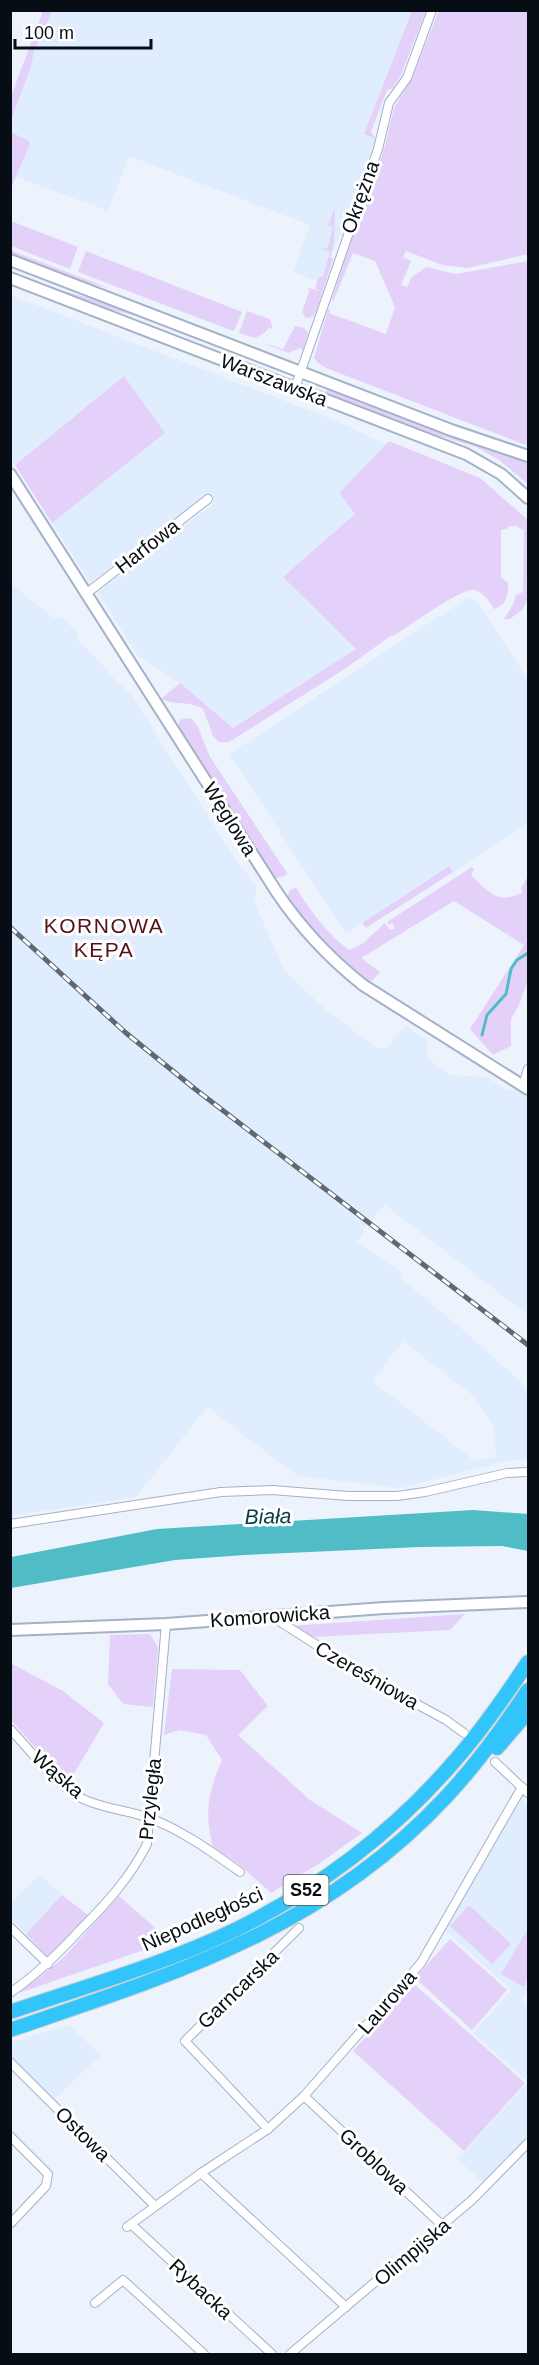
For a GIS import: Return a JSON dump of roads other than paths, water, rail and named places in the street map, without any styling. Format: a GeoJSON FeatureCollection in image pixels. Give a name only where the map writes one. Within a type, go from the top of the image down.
{"type":"FeatureCollection","features":[{"type":"Feature","properties":{"kind":"highway","name":"Niepodległości"},"geometry":{"type":"LineString","coordinates":[[10,2012],[201,1945],[236,1929],[307,1890],[373,1841],[431,1787],[479,1732],[528,1662]]}},
{"type":"Feature","properties":{"kind":"highway","name":"Niepodległości"},"geometry":{"type":"LineString","coordinates":[[10,2030],[168,1976],[242,1945],[281,1925],[351,1881],[415,1828],[456,1786],[528,1690]]}},
{"type":"Feature","properties":{"kind":"highway"},"geometry":{"type":"LineString","coordinates":[[456,1786],[488,1758],[528,1712]]}},
{"type":"Feature","properties":{"kind":"street","name":"Okrężna"},"geometry":{"type":"LineString","coordinates":[[295,388],[378,149],[389,104],[407,78],[432,10]]}},
{"type":"Feature","properties":{"kind":"street","name":"Warszawska"},"geometry":{"type":"LineString","coordinates":[[10,260],[451,430],[528,456]]}},
{"type":"Feature","properties":{"kind":"street","name":"Warszawska"},"geometry":{"type":"LineString","coordinates":[[10,278],[465,454],[501,474],[528,498]]}},
{"type":"Feature","properties":{"kind":"street","name":"Węglowa"},"geometry":{"type":"LineString","coordinates":[[10,474],[276,891],[311,938],[363,985],[526,1087]]}},
{"type":"Feature","properties":{"kind":"street","name":"Harfowa"},"geometry":{"type":"LineString","coordinates":[[87,593],[208,499]]}},
{"type":"Feature","properties":{"kind":"street"},"geometry":{"type":"LineString","coordinates":[[526,1087],[528,1069]]}},
{"type":"Feature","properties":{"kind":"street"},"geometry":{"type":"LineString","coordinates":[[10,1524],[221,1492],[272,1490],[348,1496],[397,1496],[425,1492],[507,1473],[528,1472]]}},
{"type":"Feature","properties":{"kind":"street","name":"Komorowicka"},"geometry":{"type":"LineString","coordinates":[[10,1630],[166,1624],[384,1608],[528,1602]]}},
{"type":"Feature","properties":{"kind":"street","name":"Czereśniowa"},"geometry":{"type":"LineString","coordinates":[[271,1617],[326,1653],[446,1720],[464,1733]]}},
{"type":"Feature","properties":{"kind":"street","name":"Przyległa"},"geometry":{"type":"LineString","coordinates":[[10,1993],[48,1964],[115,1894],[136,1867],[147,1844],[166,1624]]}},
{"type":"Feature","properties":{"kind":"street","name":"Wąska"},"geometry":{"type":"LineString","coordinates":[[10,1729],[61,1782],[83,1798],[114,1810],[150,1818],[207,1848],[240,1872]]}},
{"type":"Feature","properties":{"kind":"street"},"geometry":{"type":"LineString","coordinates":[[495,1762],[528,1793]]}},
{"type":"Feature","properties":{"kind":"street","name":"Laurowa"},"geometry":{"type":"LineString","coordinates":[[129,2225],[201,2173],[268,2129],[304,2097],[421,1963],[522,1787]]}},
{"type":"Feature","properties":{"kind":"street"},"geometry":{"type":"LineString","coordinates":[[10,1927],[48,1964]]}},
{"type":"Feature","properties":{"kind":"street","name":"Garncarska"},"geometry":{"type":"LineString","coordinates":[[268,2129],[185,2041],[299,1928]]}},
{"type":"Feature","properties":{"kind":"street","name":"Ostowa"},"geometry":{"type":"LineString","coordinates":[[10,2062],[155,2206]]}},
{"type":"Feature","properties":{"kind":"street","name":"Groblowa"},"geometry":{"type":"LineString","coordinates":[[304,2097],[443,2226]]}},
{"type":"Feature","properties":{"kind":"street"},"geometry":{"type":"LineString","coordinates":[[10,2136],[48,2174],[46,2186],[11,2223]]}},
{"type":"Feature","properties":{"kind":"street","name":"Olimpijska"},"geometry":{"type":"LineString","coordinates":[[290,2355],[483,2191],[528,2143]]}},
{"type":"Feature","properties":{"kind":"street"},"geometry":{"type":"LineString","coordinates":[[201,2173],[346,2307]]}},
{"type":"Feature","properties":{"kind":"street","name":"Rybacka"},"geometry":{"type":"LineString","coordinates":[[129,2225],[272,2355]]}},
{"type":"Feature","properties":{"kind":"street"},"geometry":{"type":"LineString","coordinates":[[95,2303],[123,2280],[204,2355]]}},
{"type":"Feature","properties":{"kind":"water"},"geometry":{"type":"Polygon","coordinates":[[[473,1510],[528,1514],[528,1551],[502,1546],[420,1547],[175,1560],[11,1588],[11,1557],[157,1529],[473,1510]]]}},
{"type":"Feature","properties":{"kind":"waterway"},"geometry":{"type":"LineString","coordinates":[[482,1035],[487,1015],[506,994],[511,969],[517,960],[528,953]]}},
{"type":"Feature","properties":{"kind":"railway"},"geometry":{"type":"LineString","coordinates":[[10,927],[126,1033],[195,1089],[528,1345]]}},
{"type":"Feature","properties":{"kind":"district","name":"KORNOWA KĘPA"},"geometry":{"type":"Point","coordinates":[104,937]}},
{"type":"Feature","properties":{"kind":"water label","name":"Biała"},"geometry":{"type":"Point","coordinates":[268,1516]}}]}
